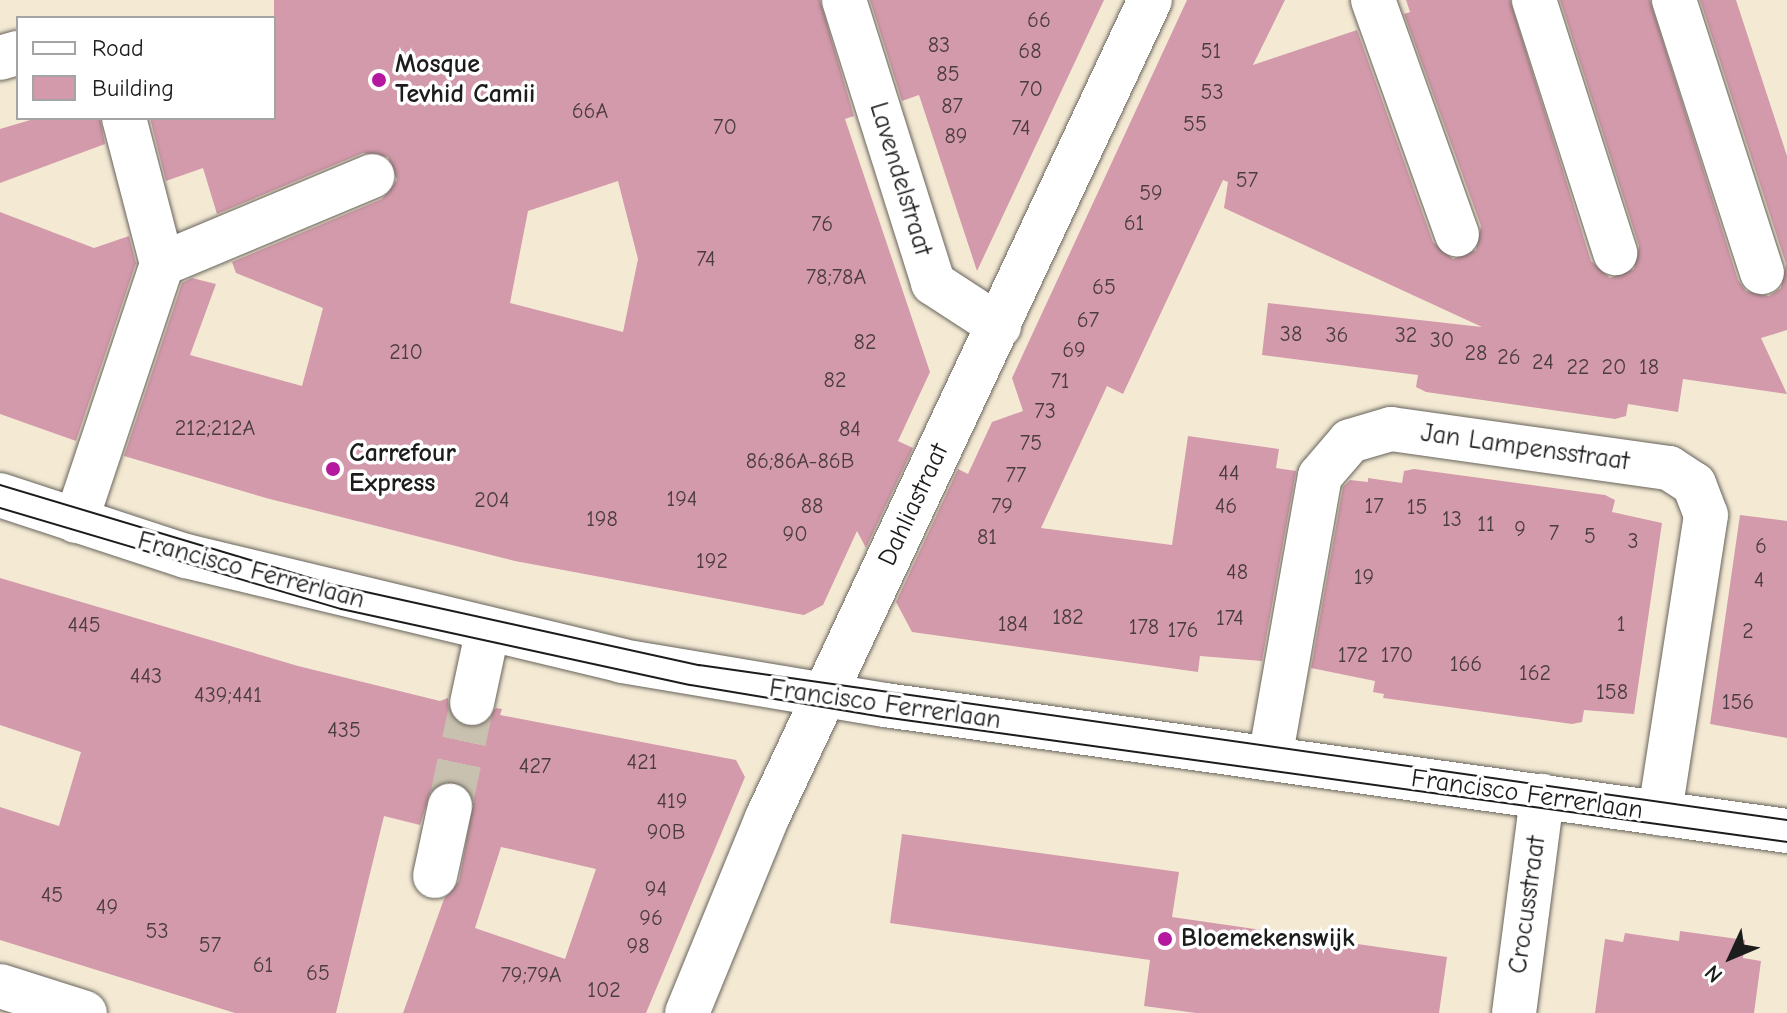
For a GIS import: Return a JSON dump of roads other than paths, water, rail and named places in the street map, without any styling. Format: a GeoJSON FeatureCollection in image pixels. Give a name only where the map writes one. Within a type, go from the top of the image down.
{"type":"FeatureCollection","features":[{"type":"Feature","properties":{"kind":"street","name":"Lavendelstraat"},"geometry":{"type":"LineString","coordinates":[[844,0],[933,283],[999,326]]}},
{"type":"Feature","properties":{"kind":"street","name":"Dahliastraat"},"geometry":{"type":"LineString","coordinates":[[687,1013],[767,818],[1150,0]]}},
{"type":"Feature","properties":{"kind":"street"},"geometry":{"type":"LineString","coordinates":[[1373,0],[1457,234]]}},
{"type":"Feature","properties":{"kind":"street"},"geometry":{"type":"LineString","coordinates":[[1534,0],[1615,253]]}},
{"type":"Feature","properties":{"kind":"street"},"geometry":{"type":"LineString","coordinates":[[1674,0],[1762,272]]}},
{"type":"Feature","properties":{"kind":"street"},"geometry":{"type":"LineString","coordinates":[[76,521],[162,264],[125,120]]}},
{"type":"Feature","properties":{"kind":"street"},"geometry":{"type":"LineString","coordinates":[[162,264],[372,176]]}},
{"type":"Feature","properties":{"kind":"street","name":"Jan Lampensstraat"},"geometry":{"type":"LineString","coordinates":[[1270,759],[1320,476],[1350,441],[1391,429],[1669,468],[1694,484],[1706,515],[1660,813]]}},
{"type":"Feature","properties":{"kind":"street","name":"Francisco Ferrerlaan"},"geometry":{"type":"LineString","coordinates":[[0,495],[186,556],[487,633],[824,696],[1787,831]]}},
{"type":"Feature","properties":{"kind":"street"},"geometry":{"type":"LineString","coordinates":[[472,703],[487,633]]}},
{"type":"Feature","properties":{"kind":"street","name":"Crocusstraat"},"geometry":{"type":"LineString","coordinates":[[1514,1013],[1542,796]]}},
{"type":"Feature","properties":{"kind":"street"},"geometry":{"type":"LineString","coordinates":[[435,876],[450,806]]}},
{"type":"Feature","properties":{"kind":"street"},"geometry":{"type":"LineString","coordinates":[[0,986],[85,1013]]}},
{"type":"Feature","properties":{"kind":"tunnel"},"geometry":{"type":"LineString","coordinates":[[450,806],[472,703]]}},
{"type":"Feature","properties":{"kind":"tram line"},"geometry":{"type":"LineString","coordinates":[[0,485],[334,585],[699,665],[1787,820]]}},
{"type":"Feature","properties":{"kind":"tram line"},"geometry":{"type":"LineString","coordinates":[[0,508],[341,609],[690,685],[883,717],[1787,842]]}},
{"type":"Feature","properties":{"kind":"place","name":"Mosque Tevhid Camii"},"geometry":{"type":"Point","coordinates":[379,80]}},
{"type":"Feature","properties":{"kind":"place","name":"Carrefour Express"},"geometry":{"type":"Point","coordinates":[333,469]}},
{"type":"Feature","properties":{"kind":"place","name":"Bloemekenswijk"},"geometry":{"type":"Point","coordinates":[1165,939]}}]}
